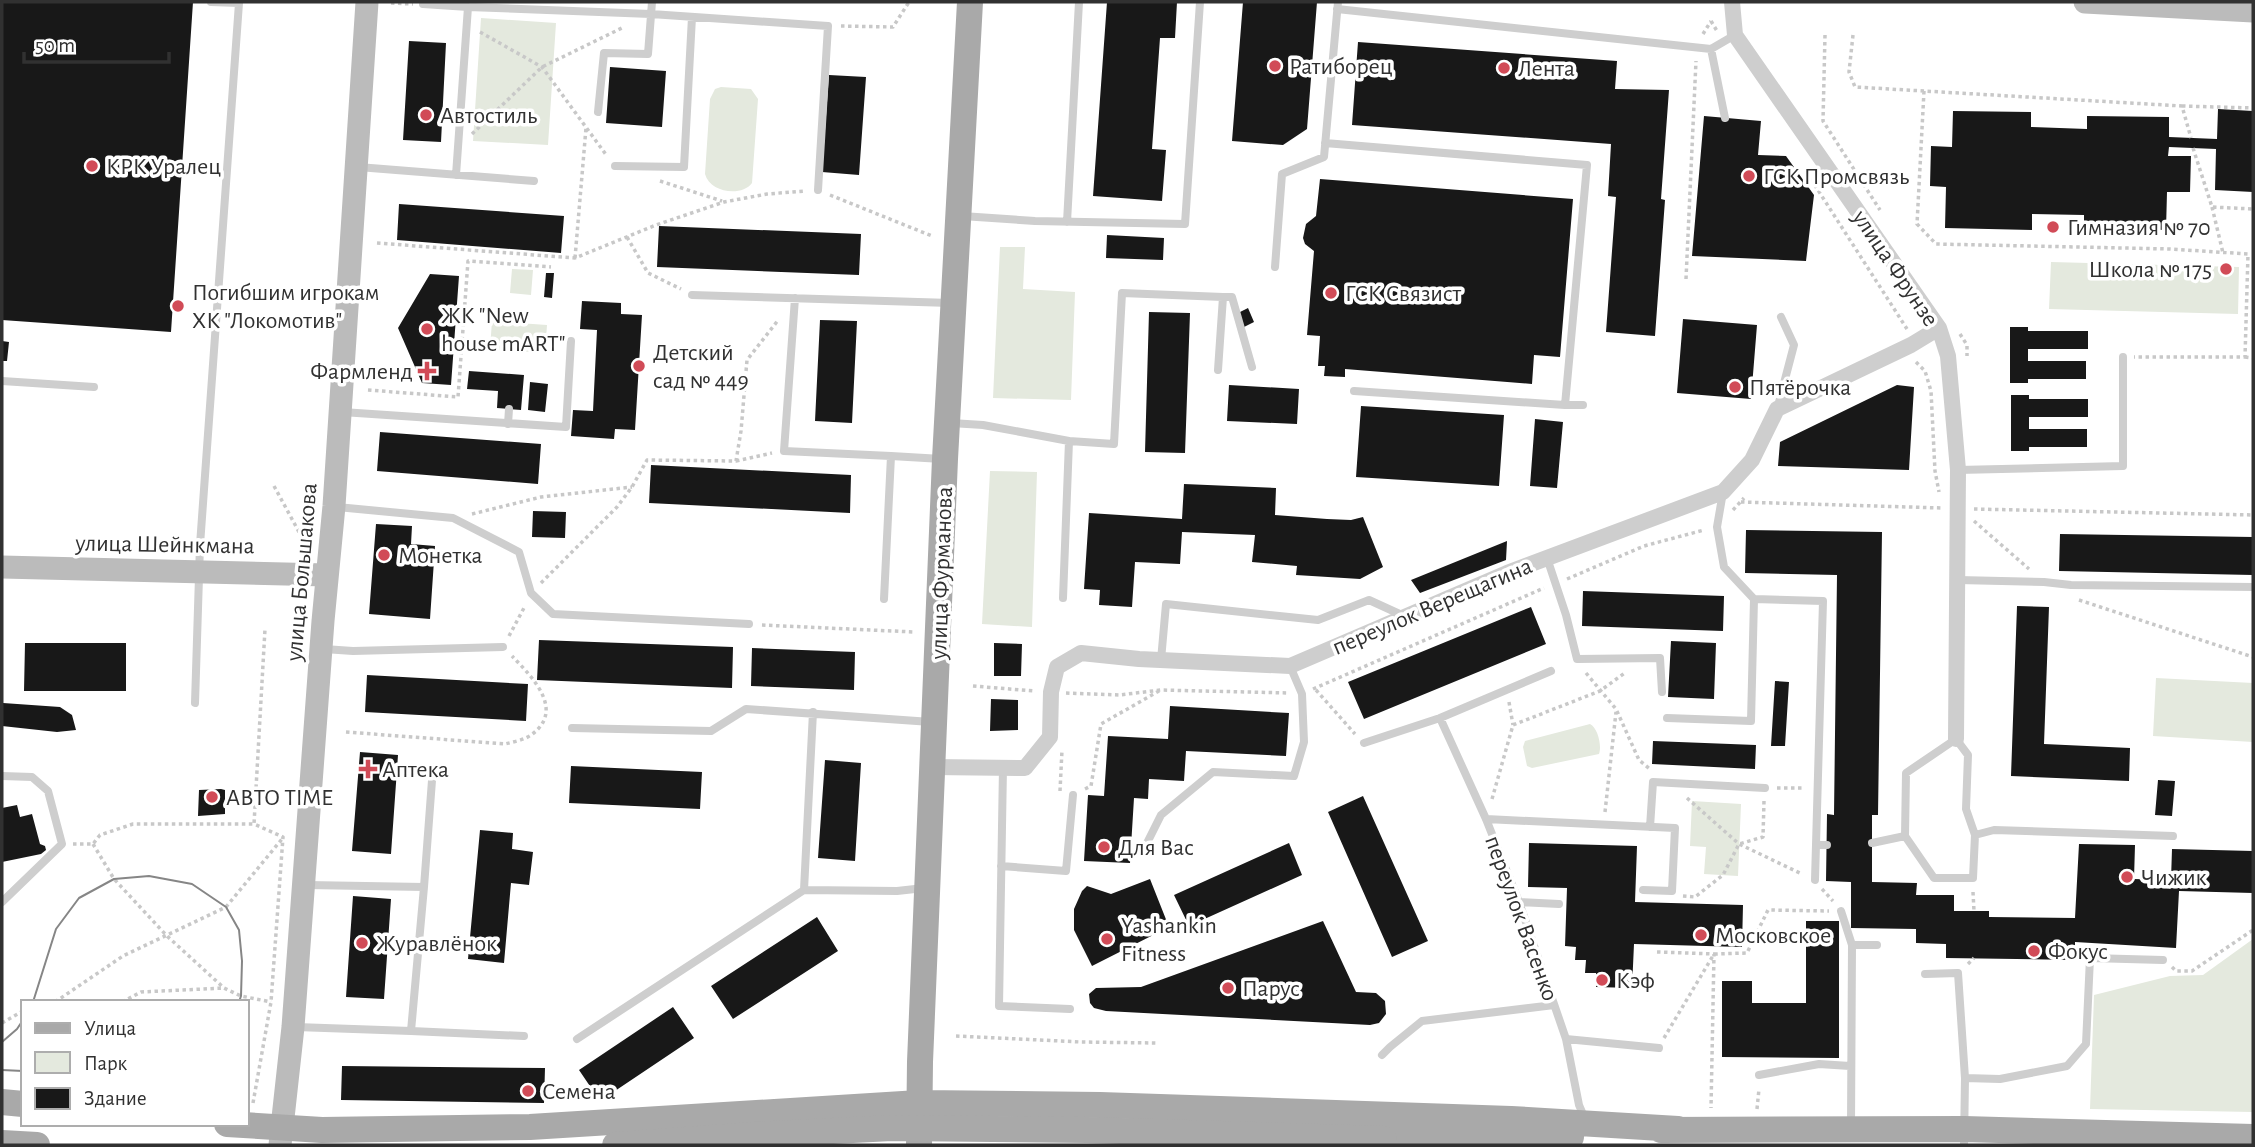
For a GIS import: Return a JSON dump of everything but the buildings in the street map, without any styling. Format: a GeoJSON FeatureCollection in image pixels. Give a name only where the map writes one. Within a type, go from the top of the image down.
{"type":"FeatureCollection","features":[{"type":"Feature","properties":{"kind":"main road","name":"улица Фурманова"},"geometry":{"type":"LineString","coordinates":[[919,1145],[945,459],[970,2]]}},
{"type":"Feature","properties":{"kind":"main road"},"geometry":{"type":"LineString","coordinates":[[2,1102],[21,1104]]}},
{"type":"Feature","properties":{"kind":"main road"},"geometry":{"type":"LineString","coordinates":[[235,1126],[281,1137],[322,1130],[530,1127],[919,1103],[1100,1105],[1511,1119],[1678,1129],[1850,1128],[1964,1137],[2253,1137]]}},
{"type":"Feature","properties":{"kind":"main road"},"geometry":{"type":"LineString","coordinates":[[615,1145],[892,1128],[1087,1130],[1509,1141],[1678,1129]]}},
{"type":"Feature","properties":{"kind":"main road"},"geometry":{"type":"LineString","coordinates":[[2,1143],[37,1145]]}},
{"type":"Feature","properties":{"kind":"main road"},"geometry":{"type":"LineString","coordinates":[[1791,1145],[1905,1145]]}},
{"type":"Feature","properties":{"kind":"street","name":"улица Большакова"},"geometry":{"type":"LineString","coordinates":[[281,1137],[293,1027],[334,506],[367,2]]}},
{"type":"Feature","properties":{"kind":"street","name":"улица Фрунзе"},"geometry":{"type":"LineString","coordinates":[[1732,2],[1735,35],[1939,328],[1948,356],[1959,509],[1956,738]]}},
{"type":"Feature","properties":{"kind":"street"},"geometry":{"type":"LineString","coordinates":[[2085,2],[2253,11]]}},
{"type":"Feature","properties":{"kind":"street"},"geometry":{"type":"LineString","coordinates":[[1777,409],[1911,345],[1939,328]]}},
{"type":"Feature","properties":{"kind":"street","name":"переулок Верещагина"},"geometry":{"type":"LineString","coordinates":[[932,766],[1025,768],[1050,737],[1059,693],[1056,667],[1082,653],[1290,666],[1547,558],[1723,492],[1752,460],[1777,409]]}},
{"type":"Feature","properties":{"kind":"street","name":"улица Шейнкмана"},"geometry":{"type":"LineString","coordinates":[[2,567],[327,575]]}},
{"type":"Feature","properties":{"kind":"lane"},"geometry":{"type":"LineString","coordinates":[[195,703],[199,572],[239,2],[211,2]]}},
{"type":"Feature","properties":{"kind":"lane"},"geometry":{"type":"LineString","coordinates":[[598,112],[604,53],[648,54],[652,2]]}},
{"type":"Feature","properties":{"kind":"lane"},"geometry":{"type":"LineString","coordinates":[[1067,222],[1079,2]]}},
{"type":"Feature","properties":{"kind":"lane"},"geometry":{"type":"LineString","coordinates":[[959,216],[1067,222],[1185,224],[1200,2]]}},
{"type":"Feature","properties":{"kind":"lane"},"geometry":{"type":"LineString","coordinates":[[423,4],[651,14],[828,26],[818,190]]}},
{"type":"Feature","properties":{"kind":"lane"},"geometry":{"type":"LineString","coordinates":[[1275,267],[1282,174],[1324,157],[1337,5],[1696,48],[1711,49],[1735,35]]}},
{"type":"Feature","properties":{"kind":"lane"},"geometry":{"type":"LineString","coordinates":[[457,175],[468,7]]}},
{"type":"Feature","properties":{"kind":"lane"},"geometry":{"type":"LineString","coordinates":[[615,166],[684,167],[692,17]]}},
{"type":"Feature","properties":{"kind":"lane"},"geometry":{"type":"LineString","coordinates":[[1711,49],[1725,118]]}},
{"type":"Feature","properties":{"kind":"lane"},"geometry":{"type":"LineString","coordinates":[[1325,143],[1587,165],[1565,405]]}},
{"type":"Feature","properties":{"kind":"lane"},"geometry":{"type":"LineString","coordinates":[[355,167],[534,181]]}},
{"type":"Feature","properties":{"kind":"lane"},"geometry":{"type":"LineString","coordinates":[[948,423],[983,425],[1069,441],[1114,444],[1122,293],[1231,297],[1252,367]]}},
{"type":"Feature","properties":{"kind":"lane"},"geometry":{"type":"LineString","coordinates":[[692,295],[954,303]]}},
{"type":"Feature","properties":{"kind":"lane"},"geometry":{"type":"LineString","coordinates":[[795,298],[785,451],[945,459]]}},
{"type":"Feature","properties":{"kind":"lane"},"geometry":{"type":"LineString","coordinates":[[1218,370],[1223,298]]}},
{"type":"Feature","properties":{"kind":"lane"},"geometry":{"type":"LineString","coordinates":[[1777,409],[1794,345],[1781,317]]}},
{"type":"Feature","properties":{"kind":"lane"},"geometry":{"type":"LineString","coordinates":[[340,411],[566,427],[571,341]]}},
{"type":"Feature","properties":{"kind":"lane"},"geometry":{"type":"LineString","coordinates":[[1958,470],[2123,466],[2123,357]]}},
{"type":"Feature","properties":{"kind":"lane"},"geometry":{"type":"LineString","coordinates":[[2,381],[94,387]]}},
{"type":"Feature","properties":{"kind":"lane"},"geometry":{"type":"LineString","coordinates":[[1354,391],[1583,405]]}},
{"type":"Feature","properties":{"kind":"lane"},"geometry":{"type":"LineString","coordinates":[[508,424],[509,409]]}},
{"type":"Feature","properties":{"kind":"lane"},"geometry":{"type":"LineString","coordinates":[[1063,598],[1069,441]]}},
{"type":"Feature","properties":{"kind":"lane"},"geometry":{"type":"LineString","coordinates":[[884,599],[891,456]]}},
{"type":"Feature","properties":{"kind":"lane"},"geometry":{"type":"LineString","coordinates":[[1667,718],[1751,721],[1754,599],[1724,567],[1717,527],[1723,492]]}},
{"type":"Feature","properties":{"kind":"lane"},"geometry":{"type":"LineString","coordinates":[[334,506],[453,518],[519,552],[531,593],[552,614],[749,624]]}},
{"type":"Feature","properties":{"kind":"lane"},"geometry":{"type":"LineString","coordinates":[[1547,558],[1577,659],[1660,658],[1661,692]]}},
{"type":"Feature","properties":{"kind":"lane"},"geometry":{"type":"LineString","coordinates":[[1958,580],[2071,585],[2253,587]]}},
{"type":"Feature","properties":{"kind":"lane"},"geometry":{"type":"LineString","coordinates":[[1754,599],[1823,601],[1815,880]]}},
{"type":"Feature","properties":{"kind":"lane"},"geometry":{"type":"LineString","coordinates":[[1161,660],[1166,604],[1318,620],[1369,600],[1405,617]]}},
{"type":"Feature","properties":{"kind":"lane"},"geometry":{"type":"LineString","coordinates":[[321,649],[353,651],[503,647]]}},
{"type":"Feature","properties":{"kind":"lane"},"geometry":{"type":"LineString","coordinates":[[1147,843],[1161,815],[1213,772],[1294,776],[1304,742],[1302,694],[1290,666]]}},
{"type":"Feature","properties":{"kind":"lane"},"geometry":{"type":"LineString","coordinates":[[1363,743],[1440,718],[1551,671]]}},
{"type":"Feature","properties":{"kind":"lane"},"geometry":{"type":"LineString","coordinates":[[572,728],[711,731],[746,709],[934,722]]}},
{"type":"Feature","properties":{"kind":"lane"},"geometry":{"type":"LineString","coordinates":[[804,890],[813,712]]}},
{"type":"Feature","properties":{"kind":"lane","name":"переулок Васенко"},"geometry":{"type":"LineString","coordinates":[[1440,718],[1486,819],[1519,902],[1566,1040],[1587,1125]]}},
{"type":"Feature","properties":{"kind":"lane"},"geometry":{"type":"LineString","coordinates":[[1956,738],[1968,755],[1966,809],[1975,835],[1973,878],[1934,877],[1905,836],[1906,773],[1956,738]]}},
{"type":"Feature","properties":{"kind":"lane"},"geometry":{"type":"LineString","coordinates":[[411,1031],[433,767]]}},
{"type":"Feature","properties":{"kind":"lane"},"geometry":{"type":"LineString","coordinates":[[1003,767],[999,1006],[1070,1009]]}},
{"type":"Feature","properties":{"kind":"lane"},"geometry":{"type":"LineString","coordinates":[[2,776],[32,777],[48,791],[62,844],[2,902]]}},
{"type":"Feature","properties":{"kind":"lane"},"geometry":{"type":"LineString","coordinates":[[1650,827],[1653,782],[1765,788]]}},
{"type":"Feature","properties":{"kind":"lane"},"geometry":{"type":"LineString","coordinates":[[1001,866],[1066,871],[1073,795]]}},
{"type":"Feature","properties":{"kind":"lane"},"geometry":{"type":"LineString","coordinates":[[1486,819],[1675,828],[1672,891],[1643,890]]}},
{"type":"Feature","properties":{"kind":"lane"},"geometry":{"type":"LineString","coordinates":[[1975,835],[1994,830],[2173,836]]}},
{"type":"Feature","properties":{"kind":"lane"},"geometry":{"type":"LineString","coordinates":[[1872,843],[1905,836]]}},
{"type":"Feature","properties":{"kind":"lane"},"geometry":{"type":"LineString","coordinates":[[1816,845],[1827,845]]}},
{"type":"Feature","properties":{"kind":"lane"},"geometry":{"type":"LineString","coordinates":[[304,885],[424,887]]}},
{"type":"Feature","properties":{"kind":"lane"},"geometry":{"type":"LineString","coordinates":[[577,1039],[804,890],[897,891],[927,888]]}},
{"type":"Feature","properties":{"kind":"lane"},"geometry":{"type":"LineString","coordinates":[[1519,902],[1559,904]]}},
{"type":"Feature","properties":{"kind":"lane"},"geometry":{"type":"LineString","coordinates":[[1842,911],[1852,946],[1850,1128]]}},
{"type":"Feature","properties":{"kind":"lane"},"geometry":{"type":"LineString","coordinates":[[1852,946],[1877,945]]}},
{"type":"Feature","properties":{"kind":"lane"},"geometry":{"type":"LineString","coordinates":[[1965,1078],[2000,1079],[2067,1066],[2086,1044],[2090,958],[2163,960]]}},
{"type":"Feature","properties":{"kind":"lane"},"geometry":{"type":"LineString","coordinates":[[1925,974],[1958,973],[1965,1078],[1964,1137]]}},
{"type":"Feature","properties":{"kind":"lane"},"geometry":{"type":"LineString","coordinates":[[1382,1055],[1422,1021],[1554,1005]]}},
{"type":"Feature","properties":{"kind":"lane"},"geometry":{"type":"LineString","coordinates":[[293,1027],[524,1036]]}},
{"type":"Feature","properties":{"kind":"lane"},"geometry":{"type":"LineString","coordinates":[[1566,1040],[1658,1048]]}},
{"type":"Feature","properties":{"kind":"lane"},"geometry":{"type":"LineString","coordinates":[[1759,1075],[1819,1064],[1850,1066]]}},
{"type":"Feature","properties":{"kind":"path"},"geometry":{"type":"LineString","coordinates":[[828,26],[893,27],[909,2]]}},
{"type":"Feature","properties":{"kind":"path"},"geometry":{"type":"LineString","coordinates":[[391,3],[423,4]]}},
{"type":"Feature","properties":{"kind":"path"},"geometry":{"type":"LineString","coordinates":[[458,147],[542,67],[651,14]]}},
{"type":"Feature","properties":{"kind":"path"},"geometry":{"type":"LineString","coordinates":[[1686,279],[1696,48],[1711,21]]}},
{"type":"Feature","properties":{"kind":"path"},"geometry":{"type":"LineString","coordinates":[[467,24],[542,67],[615,166]]}},
{"type":"Feature","properties":{"kind":"path"},"geometry":{"type":"LineString","coordinates":[[1853,35],[1849,72],[1855,87],[2253,108]]}},
{"type":"Feature","properties":{"kind":"path"},"geometry":{"type":"LineString","coordinates":[[1924,91],[1917,224],[1936,244],[2170,249],[2248,254],[2245,358]]}},
{"type":"Feature","properties":{"kind":"path"},"geometry":{"type":"LineString","coordinates":[[2182,106],[2191,138]]}},
{"type":"Feature","properties":{"kind":"path"},"geometry":{"type":"LineString","coordinates":[[575,258],[586,126]]}},
{"type":"Feature","properties":{"kind":"path"},"geometry":{"type":"LineString","coordinates":[[2193,148],[2223,253]]}},
{"type":"Feature","properties":{"kind":"path"},"geometry":{"type":"LineString","coordinates":[[651,178],[724,202]]}},
{"type":"Feature","properties":{"kind":"path"},"geometry":{"type":"LineString","coordinates":[[377,243],[575,258],[724,202],[767,194],[818,190],[932,236]]}},
{"type":"Feature","properties":{"kind":"path"},"geometry":{"type":"LineString","coordinates":[[2211,207],[2253,209]]}},
{"type":"Feature","properties":{"kind":"path"},"geometry":{"type":"LineString","coordinates":[[627,237],[648,273],[692,295]]}},
{"type":"Feature","properties":{"kind":"path"},"geometry":{"type":"LineString","coordinates":[[368,390],[458,397],[468,261],[551,267]]}},
{"type":"Feature","properties":{"kind":"path"},"geometry":{"type":"LineString","coordinates":[[736,461],[747,360],[795,298]]}},
{"type":"Feature","properties":{"kind":"path"},"geometry":{"type":"LineString","coordinates":[[2123,357],[2253,358]]}},
{"type":"Feature","properties":{"kind":"path"},"geometry":{"type":"LineString","coordinates":[[1914,361],[1925,371],[1931,391],[1935,471],[1942,508]]}},
{"type":"Feature","properties":{"kind":"path"},"geometry":{"type":"LineString","coordinates":[[346,733],[505,744],[530,736],[544,722],[547,708],[536,681],[503,647],[531,593],[617,507],[647,460],[736,461],[785,451]]}},
{"type":"Feature","properties":{"kind":"path"},"geometry":{"type":"LineString","coordinates":[[274,486],[305,543]]}},
{"type":"Feature","properties":{"kind":"path"},"geometry":{"type":"LineString","coordinates":[[453,518],[541,497],[632,487]]}},
{"type":"Feature","properties":{"kind":"path"},"geometry":{"type":"LineString","coordinates":[[1741,502],[2253,515]]}},
{"type":"Feature","properties":{"kind":"path"},"geometry":{"type":"LineString","coordinates":[[1570,577],[1644,546]]}},
{"type":"Feature","properties":{"kind":"path"},"geometry":{"type":"LineString","coordinates":[[749,624],[914,632]]}},
{"type":"Feature","properties":{"kind":"path"},"geometry":{"type":"LineString","coordinates":[[254,824],[265,629]]}},
{"type":"Feature","properties":{"kind":"path"},"geometry":{"type":"LineString","coordinates":[[1513,725],[1600,691],[1644,658]]}},
{"type":"Feature","properties":{"kind":"path"},"geometry":{"type":"LineString","coordinates":[[973,686],[1059,693]]}},
{"type":"Feature","properties":{"kind":"path"},"geometry":{"type":"LineString","coordinates":[[1314,688],[1363,743]]}},
{"type":"Feature","properties":{"kind":"path"},"geometry":{"type":"LineString","coordinates":[[1486,819],[1513,725],[1507,689]]}},
{"type":"Feature","properties":{"kind":"path"},"geometry":{"type":"LineString","coordinates":[[1073,795],[1091,786],[1101,724],[1161,690]]}},
{"type":"Feature","properties":{"kind":"path"},"geometry":{"type":"LineString","coordinates":[[1604,825],[1616,709]]}},
{"type":"Feature","properties":{"kind":"path"},"geometry":{"type":"LineString","coordinates":[[1672,891],[1679,895],[1695,897],[1723,875],[1740,844],[1763,837],[1765,788],[1818,788]]}},
{"type":"Feature","properties":{"kind":"path"},"geometry":{"type":"LineString","coordinates":[[93,844],[100,835],[133,824],[254,824],[283,837]]}},
{"type":"Feature","properties":{"kind":"path"},"geometry":{"type":"LineString","coordinates":[[58,1000],[123,956],[226,907],[283,837]]}},
{"type":"Feature","properties":{"kind":"path"},"geometry":{"type":"LineString","coordinates":[[253,1108],[271,1002],[283,837]]}},
{"type":"Feature","properties":{"kind":"path"},"geometry":{"type":"LineString","coordinates":[[62,844],[93,844]]}},
{"type":"Feature","properties":{"kind":"path"},"geometry":{"type":"LineString","coordinates":[[93,844],[114,879],[167,936],[224,988],[242,996],[271,1002]]}},
{"type":"Feature","properties":{"kind":"path"},"geometry":{"type":"LineString","coordinates":[[1973,878],[1974,911]]}},
{"type":"Feature","properties":{"kind":"path"},"geometry":{"type":"LineString","coordinates":[[1657,952],[1747,953],[1768,910],[1842,911]]}},
{"type":"Feature","properties":{"kind":"path"},"geometry":{"type":"LineString","coordinates":[[2163,960],[2176,971],[2192,971],[2253,930]]}},
{"type":"Feature","properties":{"kind":"path"},"geometry":{"type":"LineString","coordinates":[[1658,1048],[1713,954]]}},
{"type":"Feature","properties":{"kind":"path"},"geometry":{"type":"LineString","coordinates":[[1711,1108],[1713,954]]}},
{"type":"Feature","properties":{"kind":"path"},"geometry":{"type":"LineString","coordinates":[[126,1000],[141,992],[224,988]]}},
{"type":"Feature","properties":{"kind":"path"},"geometry":{"type":"LineString","coordinates":[[2,1023],[21,1012]]}},
{"type":"Feature","properties":{"kind":"path"},"geometry":{"type":"LineString","coordinates":[[2,1017],[9,1019]]}},
{"type":"Feature","properties":{"kind":"path"},"geometry":{"type":"LineString","coordinates":[[956,1036],[1081,1042],[1157,1042]]}},
{"type":"Feature","properties":{"kind":"path"},"geometry":{"type":"LineString","coordinates":[[1757,1111],[1759,1075]]}},
{"type":"Feature","properties":{"kind":"green space"},"geometry":{"type":"Polygon","coordinates":[[[481,18],[556,23],[548,145],[473,141],[481,18]]]}},
{"type":"Feature","properties":{"kind":"green space"},"geometry":{"type":"Polygon","coordinates":[[[715,89],[751,89],[758,99],[752,183],[741,190],[719,189],[705,174],[710,99],[715,89]]]}},
{"type":"Feature","properties":{"kind":"green space"},"geometry":{"type":"Polygon","coordinates":[[[1000,247],[1025,247],[1023,289],[1075,292],[1071,400],[993,398],[1000,247]]]}},
{"type":"Feature","properties":{"kind":"green space"},"geometry":{"type":"Polygon","coordinates":[[[2051,262],[2239,267],[2238,314],[2049,309],[2051,262]]]}},
{"type":"Feature","properties":{"kind":"green space"},"geometry":{"type":"Polygon","coordinates":[[[512,269],[533,270],[531,295],[510,293],[512,269]]]}},
{"type":"Feature","properties":{"kind":"green space"},"geometry":{"type":"Polygon","coordinates":[[[492,321],[547,325],[545,353],[490,349],[492,321]]]}},
{"type":"Feature","properties":{"kind":"green space"},"geometry":{"type":"Polygon","coordinates":[[[990,471],[1037,472],[1032,627],[982,624],[990,471]]]}},
{"type":"Feature","properties":{"kind":"green space"},"geometry":{"type":"Polygon","coordinates":[[[2156,678],[2253,683],[2253,742],[2153,736],[2156,678]]]}},
{"type":"Feature","properties":{"kind":"green space"},"geometry":{"type":"Polygon","coordinates":[[[1590,724],[1599,737],[1599,754],[1532,768],[1527,766],[1523,747],[1525,741],[1590,724]]]}},
{"type":"Feature","properties":{"kind":"green space"},"geometry":{"type":"Polygon","coordinates":[[[1692,801],[1741,804],[1738,876],[1704,874],[1706,847],[1690,846],[1692,801]]]}},
{"type":"Feature","properties":{"kind":"green space"},"geometry":{"type":"Polygon","coordinates":[[[2253,939],[2253,1112],[2090,1109],[2094,995],[2170,976],[2203,975],[2253,939]]]}},
{"type":"Feature","properties":{"kind":"tram line"},"geometry":{"type":"LineString","coordinates":[[34,1000],[56,929],[79,898],[114,879],[149,876],[192,884],[226,907],[239,930],[242,961],[240,1000]]}},
{"type":"Feature","properties":{"kind":"tram line"},"geometry":{"type":"LineString","coordinates":[[2,1042],[21,1023]]}},
{"type":"Feature","properties":{"kind":"tram line"},"geometry":{"type":"LineString","coordinates":[[2,1070],[21,1071]]}},
{"type":"Feature","properties":{"kind":"place","name":"Ратиборец"},"geometry":{"type":"Point","coordinates":[1275,66]}},
{"type":"Feature","properties":{"kind":"place","name":"Лента"},"geometry":{"type":"Point","coordinates":[1504,68]}},
{"type":"Feature","properties":{"kind":"place","name":"Автостиль"},"geometry":{"type":"Point","coordinates":[426,115]}},
{"type":"Feature","properties":{"kind":"place","name":"КРК Уралец"},"geometry":{"type":"Point","coordinates":[92,166]}},
{"type":"Feature","properties":{"kind":"place","name":"ГСК Промсвязь"},"geometry":{"type":"Point","coordinates":[1749,176]}},
{"type":"Feature","properties":{"kind":"place","name":"Гимназия № 70"},"geometry":{"type":"Point","coordinates":[2053,227]}},
{"type":"Feature","properties":{"kind":"place","name":"Школа № 175"},"geometry":{"type":"Point","coordinates":[2226,269]}},
{"type":"Feature","properties":{"kind":"place","name":"ГСК Связист"},"geometry":{"type":"Point","coordinates":[1331,293]}},
{"type":"Feature","properties":{"kind":"place","name":"Погибшим игрокам ХК \"Локомотив\""},"geometry":{"type":"Point","coordinates":[178,306]}},
{"type":"Feature","properties":{"kind":"place","name":"ЖК \"New house mART\""},"geometry":{"type":"Point","coordinates":[427,329]}},
{"type":"Feature","properties":{"kind":"place","name":"Детский сад № 449"},"geometry":{"type":"Point","coordinates":[639,366]}},
{"type":"Feature","properties":{"kind":"place","name":"Фармленд"},"geometry":{"type":"Point","coordinates":[427,371]}},
{"type":"Feature","properties":{"kind":"place","name":"Пятёрочка"},"geometry":{"type":"Point","coordinates":[1735,387]}},
{"type":"Feature","properties":{"kind":"place","name":"Монетка"},"geometry":{"type":"Point","coordinates":[384,555]}},
{"type":"Feature","properties":{"kind":"place","name":"Аптека"},"geometry":{"type":"Point","coordinates":[368,769]}},
{"type":"Feature","properties":{"kind":"place","name":"АВТО TIME"},"geometry":{"type":"Point","coordinates":[212,797]}},
{"type":"Feature","properties":{"kind":"place","name":"Для Вас"},"geometry":{"type":"Point","coordinates":[1104,847]}},
{"type":"Feature","properties":{"kind":"place","name":"Чижик"},"geometry":{"type":"Point","coordinates":[2127,877]}},
{"type":"Feature","properties":{"kind":"place","name":"Московское"},"geometry":{"type":"Point","coordinates":[1701,935]}},
{"type":"Feature","properties":{"kind":"place","name":"Yashankin Fitness"},"geometry":{"type":"Point","coordinates":[1107,939]}},
{"type":"Feature","properties":{"kind":"place","name":"Журавлёнок"},"geometry":{"type":"Point","coordinates":[362,943]}},
{"type":"Feature","properties":{"kind":"place","name":"Фокус"},"geometry":{"type":"Point","coordinates":[2034,951]}},
{"type":"Feature","properties":{"kind":"place","name":"Кэф"},"geometry":{"type":"Point","coordinates":[1602,980]}},
{"type":"Feature","properties":{"kind":"place","name":"Парус"},"geometry":{"type":"Point","coordinates":[1228,988]}},
{"type":"Feature","properties":{"kind":"place","name":"Семена"},"geometry":{"type":"Point","coordinates":[528,1091]}}]}
